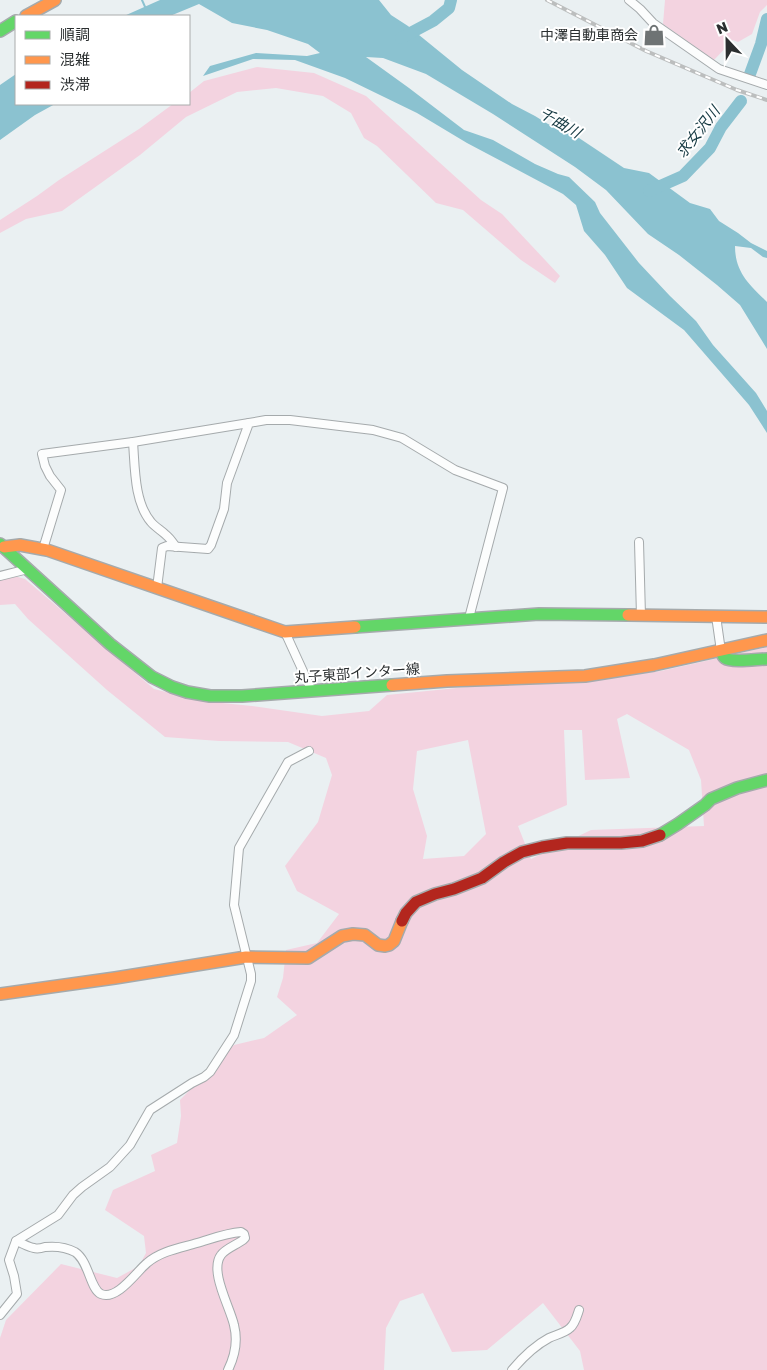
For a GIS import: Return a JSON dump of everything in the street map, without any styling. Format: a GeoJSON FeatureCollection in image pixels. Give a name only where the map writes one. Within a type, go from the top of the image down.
{"type":"FeatureCollection","features":[{"type":"Feature","properties":{"kind":"street"},"geometry":{"type":"LineString","coordinates":[[28,15],[54,0]]}},
{"type":"Feature","properties":{"kind":"street"},"geometry":{"type":"LineString","coordinates":[[628,0],[640,9],[653,23],[719,69],[767,85]]}},
{"type":"Feature","properties":{"kind":"street"},"geometry":{"type":"LineString","coordinates":[[0,31],[15,22]]}},
{"type":"Feature","properties":{"kind":"street"},"geometry":{"type":"LineString","coordinates":[[43,549],[61,490],[50,476],[42,454],[133,442],[266,420],[290,420],[373,430],[402,438],[455,470],[503,488],[469,618]]}},
{"type":"Feature","properties":{"kind":"street"},"geometry":{"type":"LineString","coordinates":[[157,588],[162,548],[176,546],[208,549],[211,545],[224,510],[227,484],[249,423]]}},
{"type":"Feature","properties":{"kind":"street"},"geometry":{"type":"LineString","coordinates":[[133,442],[138,496],[152,524],[176,546]]}},
{"type":"Feature","properties":{"kind":"street"},"geometry":{"type":"LineString","coordinates":[[640,542],[641,616]]}},
{"type":"Feature","properties":{"kind":"street"},"geometry":{"type":"LineString","coordinates":[[2,546],[21,544],[43,549],[285,632],[539,614],[767,617]]}},
{"type":"Feature","properties":{"kind":"street","name":"丸子東部インター線"},"geometry":{"type":"LineString","coordinates":[[2,546],[110,644],[145,673],[172,687],[194,694],[220,697],[446,681],[585,676],[630,670],[767,640]]}},
{"type":"Feature","properties":{"kind":"street"},"geometry":{"type":"LineString","coordinates":[[0,576],[28,569]]}},
{"type":"Feature","properties":{"kind":"street"},"geometry":{"type":"LineString","coordinates":[[716,616],[721,650],[724,656],[730,660],[767,659]]}},
{"type":"Feature","properties":{"kind":"street"},"geometry":{"type":"LineString","coordinates":[[285,632],[312,691]]}},
{"type":"Feature","properties":{"kind":"street"},"geometry":{"type":"LineString","coordinates":[[0,1315],[17,1294],[9,1260],[16,1241],[58,1215],[82,1186],[110,1167],[130,1145],[150,1110],[210,1072],[234,1035],[251,981],[251,974],[234,905],[239,848],[288,762],[309,751]]}},
{"type":"Feature","properties":{"kind":"street"},"geometry":{"type":"LineString","coordinates":[[0,994],[246,957],[308,958],[342,936],[353,934],[365,936],[378,945],[390,945],[394,941],[406,913],[416,902],[482,878],[522,852],[567,843],[642,841],[662,834],[711,799],[754,782],[767,780]]}},
{"type":"Feature","properties":{"kind":"street"},"geometry":{"type":"LineString","coordinates":[[16,1241],[34,1248],[54,1246],[74,1251],[80,1255],[84,1262],[96,1290],[102,1294],[108,1294],[130,1282],[147,1262],[165,1253],[241,1232],[245,1238],[221,1255],[216,1265],[218,1280],[235,1326],[236,1344],[234,1359],[228,1370]]}},
{"type":"Feature","properties":{"kind":"street"},"geometry":{"type":"LineString","coordinates":[[512,1370],[520,1359],[533,1348],[570,1328],[576,1320],[579,1310]]}},
{"type":"Feature","properties":{"kind":"shaded area"},"geometry":{"type":"Polygon","coordinates":[[[665,0],[767,0],[767,5],[760,12],[752,34],[738,42],[733,40],[714,60],[663,24],[665,0]]]}},
{"type":"Feature","properties":{"kind":"shaded area"},"geometry":{"type":"Polygon","coordinates":[[[257,67],[314,73],[366,96],[481,200],[502,214],[560,276],[555,283],[521,260],[463,210],[436,203],[377,146],[364,138],[351,113],[323,96],[276,88],[237,92],[186,117],[140,155],[62,211],[26,219],[0,233],[0,220],[59,180],[139,129],[172,105],[190,105],[190,92],[204,81],[257,67]]]}},
{"type":"Feature","properties":{"kind":"shaded area"},"geometry":{"type":"Polygon","coordinates":[[[0,572],[25,579],[154,689],[202,701],[322,716],[369,711],[387,695],[497,684],[563,683],[661,671],[767,647],[767,1370],[584,1370],[580,1351],[543,1303],[487,1350],[452,1352],[423,1293],[400,1301],[386,1328],[384,1370],[0,1370],[0,1338],[6,1320],[61,1264],[117,1278],[139,1266],[146,1253],[144,1236],[105,1210],[113,1190],[155,1171],[151,1155],[177,1143],[181,1116],[180,1100],[234,1045],[264,1038],[297,1015],[277,997],[283,978],[286,950],[317,943],[339,914],[297,891],[285,866],[318,822],[332,775],[326,758],[288,742],[219,741],[165,737],[107,690],[28,619],[15,604],[0,605],[0,572]],[[627,714],[617,719],[630,778],[585,780],[582,730],[564,730],[567,805],[518,826],[531,859],[591,830],[704,826],[701,780],[689,750],[627,714]],[[468,740],[417,751],[413,789],[427,836],[423,859],[464,856],[486,834],[468,740]]]}},
{"type":"Feature","properties":{"kind":"water"},"geometry":{"type":"Polygon","coordinates":[[[160,0],[379,0],[391,15],[408,26],[462,70],[512,104],[548,124],[570,132],[624,168],[649,173],[690,203],[710,209],[719,221],[751,243],[767,251],[767,258],[751,248],[735,246],[738,264],[745,278],[767,302],[767,349],[740,305],[679,255],[648,234],[606,190],[575,167],[493,114],[426,74],[383,58],[366,57],[464,130],[493,140],[535,164],[569,177],[595,202],[600,213],[639,263],[696,321],[713,345],[756,393],[767,411],[767,433],[749,405],[684,330],[627,288],[605,255],[584,231],[576,205],[563,194],[467,143],[417,113],[345,78],[295,60],[253,59],[203,76],[210,66],[256,53],[307,56],[320,53],[308,44],[267,30],[232,23],[199,4],[172,15],[126,15],[160,0]]]}},
{"type":"Feature","properties":{"kind":"water"},"geometry":{"type":"Polygon","coordinates":[[[15,75],[15,105],[53,105],[35,115],[0,140],[0,85],[15,75]]]}},
{"type":"Feature","properties":{"kind":"waterway"},"geometry":{"type":"LineString","coordinates":[[142,0],[146,9]]}},
{"type":"Feature","properties":{"kind":"waterway"},"geometry":{"type":"LineString","coordinates":[[401,38],[433,21],[449,8],[451,0]]}},
{"type":"Feature","properties":{"kind":"waterway","name":"求女沢川"},"geometry":{"type":"LineString","coordinates":[[750,74],[761,44],[767,19]]}},
{"type":"Feature","properties":{"kind":"waterway","name":"求女沢川"},"geometry":{"type":"LineString","coordinates":[[649,191],[683,176],[710,148],[721,127],[741,101]]}},
{"type":"Feature","properties":{"kind":"railway"},"geometry":{"type":"LineString","coordinates":[[547,0],[646,51],[737,90],[767,100]]}},
{"type":"Feature","properties":{"kind":"traffic: fast"},"geometry":{"type":"LineString","coordinates":[[0,31],[15,22]]}},
{"type":"Feature","properties":{"kind":"traffic: fast"},"geometry":{"type":"LineString","coordinates":[[0,544],[110,644],[152,677],[172,687],[210,696],[242,696],[392,685]]}},
{"type":"Feature","properties":{"kind":"traffic: fast"},"geometry":{"type":"LineString","coordinates":[[355,627],[539,614],[628,615]]}},
{"type":"Feature","properties":{"kind":"traffic: fast"},"geometry":{"type":"LineString","coordinates":[[721,651],[724,657],[739,661],[767,659]]}},
{"type":"Feature","properties":{"kind":"traffic: fast"},"geometry":{"type":"LineString","coordinates":[[660,835],[711,799],[737,788],[767,780]]}},
{"type":"Feature","properties":{"kind":"traffic: slow"},"geometry":{"type":"LineString","coordinates":[[28,15],[55,0]]}},
{"type":"Feature","properties":{"kind":"traffic: slow"},"geometry":{"type":"LineString","coordinates":[[4,547],[20,545],[47,550],[285,632],[355,627]]}},
{"type":"Feature","properties":{"kind":"traffic: slow"},"geometry":{"type":"LineString","coordinates":[[628,615],[767,617]]}},
{"type":"Feature","properties":{"kind":"traffic: slow"},"geometry":{"type":"LineString","coordinates":[[392,685],[585,676],[654,665],[767,640]]}},
{"type":"Feature","properties":{"kind":"traffic: slow"},"geometry":{"type":"LineString","coordinates":[[0,994],[246,957],[308,958],[342,936],[353,934],[365,935],[378,945],[385,946],[394,941],[402,921]]}},
{"type":"Feature","properties":{"kind":"traffic: jam"},"geometry":{"type":"LineString","coordinates":[[402,921],[406,913],[416,902],[482,878],[522,852],[567,843],[642,841],[660,835]]}},
{"type":"Feature","properties":{"kind":"place","name":"中澤自動車商会"},"geometry":{"type":"Point","coordinates":[654,35]}},
{"type":"Feature","properties":{"kind":"water label","name":"千曲川"},"geometry":{"type":"Point","coordinates":[560,123]}}]}
